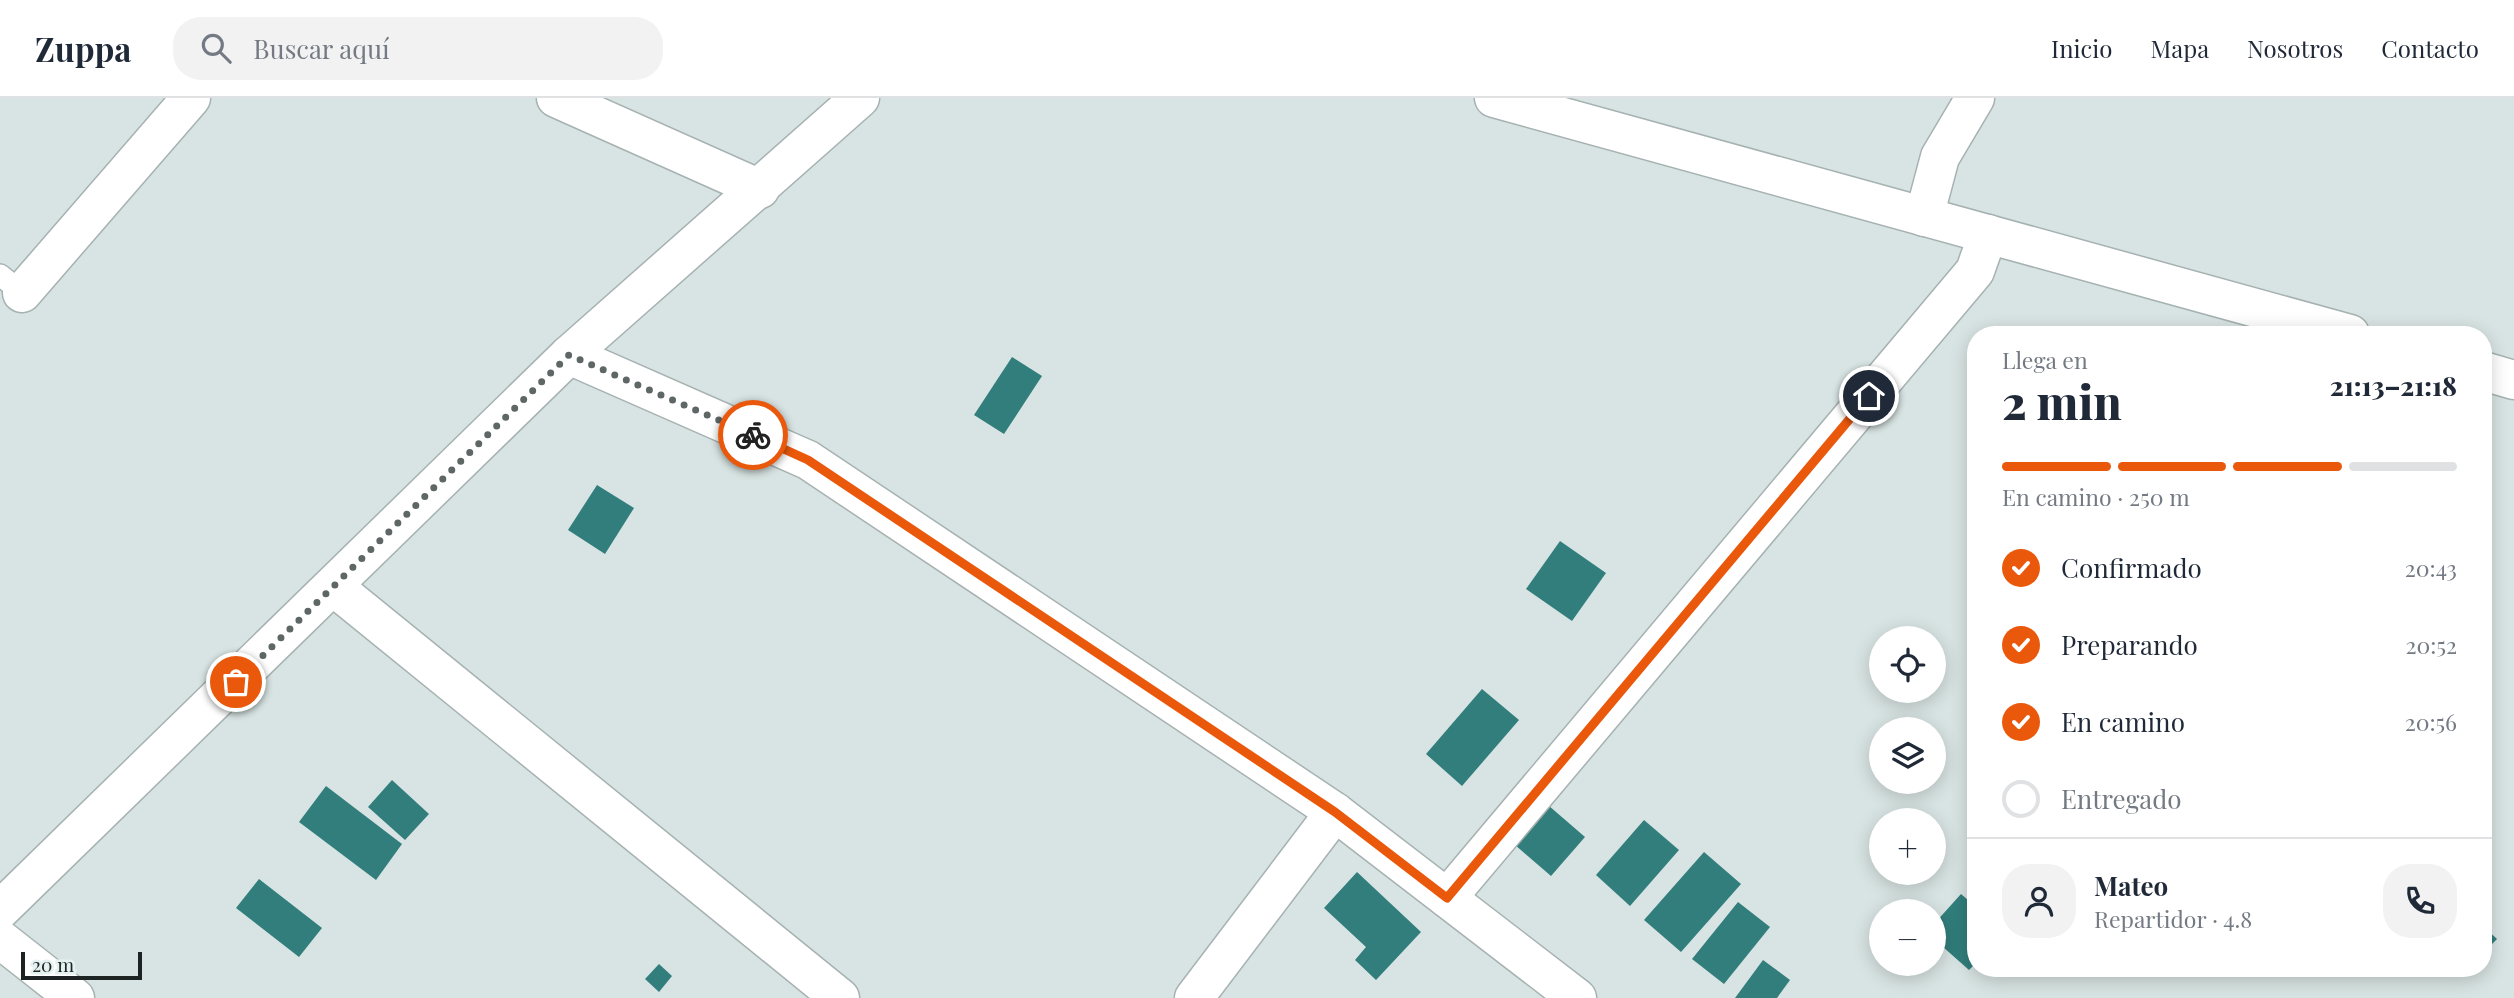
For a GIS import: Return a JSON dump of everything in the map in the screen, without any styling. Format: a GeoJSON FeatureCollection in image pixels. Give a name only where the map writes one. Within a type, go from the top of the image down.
{"type":"FeatureCollection","features":[{"type":"Feature","properties":{"kind":"street"},"geometry":{"type":"LineString","coordinates":[[11,284],[191,98]]}},
{"type":"Feature","properties":{"kind":"street"},"geometry":{"type":"LineString","coordinates":[[556,98],[760,189]]}},
{"type":"Feature","properties":{"kind":"street"},"geometry":{"type":"LineString","coordinates":[[0,910],[569,355],[860,98]]}},
{"type":"Feature","properties":{"kind":"street"},"geometry":{"type":"LineString","coordinates":[[1494,98],[2321,326]]}},
{"type":"Feature","properties":{"kind":"street"},"geometry":{"type":"LineString","coordinates":[[1924,217],[1940,157],[1975,98]]}},
{"type":"Feature","properties":{"kind":"street"},"geometry":{"type":"LineString","coordinates":[[1447,898],[1975,271],[1988,234]]}},
{"type":"Feature","properties":{"kind":"street"},"geometry":{"type":"LineString","coordinates":[[569,355],[808,460],[1335,812],[1577,998]]}},
{"type":"Feature","properties":{"kind":"street"},"geometry":{"type":"LineString","coordinates":[[2492,374],[2514,380]]}},
{"type":"Feature","properties":{"kind":"street"},"geometry":{"type":"LineString","coordinates":[[334,587],[841,998]]}},
{"type":"Feature","properties":{"kind":"street"},"geometry":{"type":"LineString","coordinates":[[1194,998],[1335,812]]}},
{"type":"Feature","properties":{"kind":"street"},"geometry":{"type":"LineString","coordinates":[[0,939],[75,998]]}},
{"type":"Feature","properties":{"kind":"building"},"geometry":{"type":"Polygon","coordinates":[[[1012,357],[1042,376],[1004,434],[974,415],[1012,357]]]}},
{"type":"Feature","properties":{"kind":"building"},"geometry":{"type":"Polygon","coordinates":[[[597,485],[634,508],[605,554],[568,530],[597,485]]]}},
{"type":"Feature","properties":{"kind":"building"},"geometry":{"type":"Polygon","coordinates":[[[1560,541],[1606,573],[1572,621],[1526,589],[1560,541]]]}},
{"type":"Feature","properties":{"kind":"building"},"geometry":{"type":"Polygon","coordinates":[[[1482,689],[1519,720],[1462,786],[1426,754],[1482,689]]]}},
{"type":"Feature","properties":{"kind":"building"},"geometry":{"type":"Polygon","coordinates":[[[392,780],[429,814],[405,840],[368,807],[392,780]]]}},
{"type":"Feature","properties":{"kind":"building"},"geometry":{"type":"Polygon","coordinates":[[[326,786],[402,844],[376,880],[299,822],[326,786]]]}},
{"type":"Feature","properties":{"kind":"building"},"geometry":{"type":"Polygon","coordinates":[[[1541,799],[1585,837],[1551,876],[1507,838],[1541,799]]]}},
{"type":"Feature","properties":{"kind":"building"},"geometry":{"type":"Polygon","coordinates":[[[1644,820],[1679,850],[1630,906],[1596,875],[1644,820]]]}},
{"type":"Feature","properties":{"kind":"building"},"geometry":{"type":"Polygon","coordinates":[[[1704,852],[1741,884],[1681,952],[1644,920],[1704,852]]]}},
{"type":"Feature","properties":{"kind":"building"},"geometry":{"type":"Polygon","coordinates":[[[1357,872],[1421,932],[1376,980],[1355,960],[1366,947],[1324,908],[1357,872]]]}},
{"type":"Feature","properties":{"kind":"building"},"geometry":{"type":"Polygon","coordinates":[[[259,879],[322,928],[299,957],[236,908],[259,879]]]}},
{"type":"Feature","properties":{"kind":"building"},"geometry":{"type":"Polygon","coordinates":[[[1961,894],[1967,899],[1967,968],[1946,950],[1946,911],[1961,894]]]}},
{"type":"Feature","properties":{"kind":"building"},"geometry":{"type":"Polygon","coordinates":[[[1738,902],[1770,927],[1724,984],[1692,959],[1738,902]]]}},
{"type":"Feature","properties":{"kind":"building"},"geometry":{"type":"Polygon","coordinates":[[[1763,960],[1790,980],[1777,998],[1735,998],[1763,960]]]}},
{"type":"Feature","properties":{"kind":"building"},"geometry":{"type":"Polygon","coordinates":[[[659,964],[672,976],[659,992],[645,979],[659,964]]]}},
{"type":"Feature","properties":{"kind":"way so far"},"geometry":{"type":"LineString","coordinates":[[236,682],[569,355],[753,435]]}},
{"type":"Feature","properties":{"kind":"route"},"geometry":{"type":"LineString","coordinates":[[753,435],[808,460],[1335,812],[1447,898],[1869,396]]}}]}
